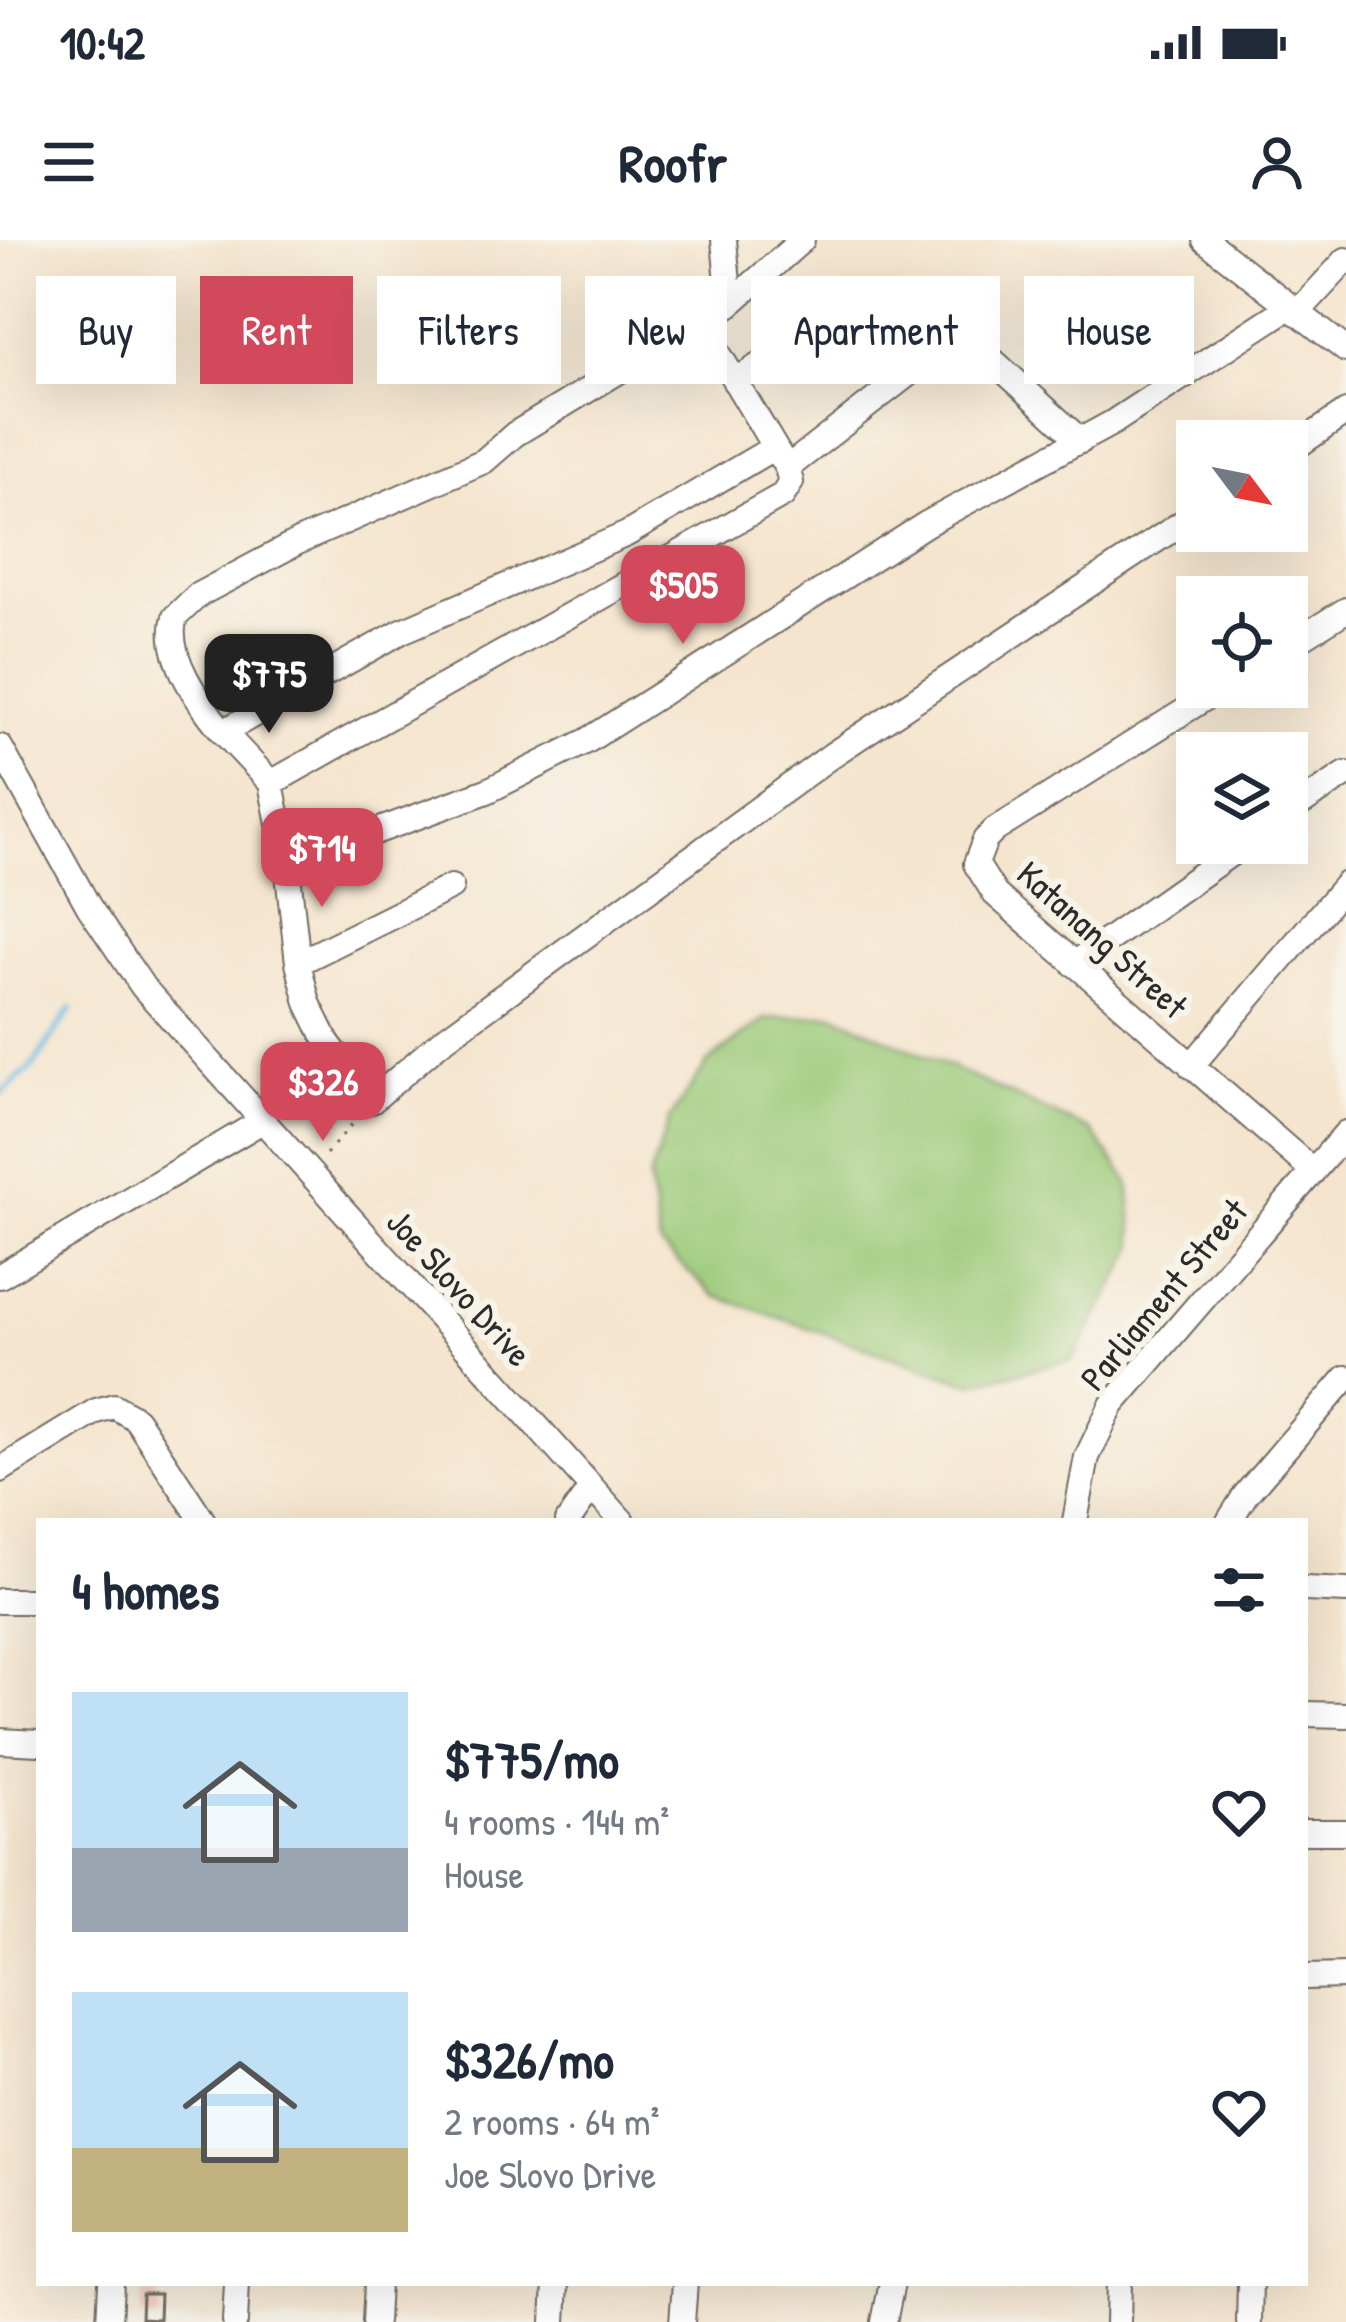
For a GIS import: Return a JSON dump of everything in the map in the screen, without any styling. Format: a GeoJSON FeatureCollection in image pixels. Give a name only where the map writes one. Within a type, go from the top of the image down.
{"type":"FeatureCollection","features":[{"type":"Feature","properties":{"kind":"street"},"geometry":{"type":"LineString","coordinates":[[724,240],[730,304]]}},
{"type":"Feature","properties":{"kind":"street"},"geometry":{"type":"LineString","coordinates":[[727,306],[802,240]]}},
{"type":"Feature","properties":{"kind":"street"},"geometry":{"type":"LineString","coordinates":[[1205,240],[1346,350]]}},
{"type":"Feature","properties":{"kind":"street"},"geometry":{"type":"LineString","coordinates":[[287,864],[488,791],[587,741],[926,524],[1082,441],[1293,310],[1346,260]]}},
{"type":"Feature","properties":{"kind":"street"},"geometry":{"type":"LineString","coordinates":[[223,732],[402,632],[627,534],[780,458],[956,338],[978,346],[1082,441]]}},
{"type":"Feature","properties":{"kind":"street"},"geometry":{"type":"LineString","coordinates":[[272,783],[783,495],[791,482],[727,368]]}},
{"type":"Feature","properties":{"kind":"street"},"geometry":{"type":"LineString","coordinates":[[735,382],[751,371]]}},
{"type":"Feature","properties":{"kind":"street"},"geometry":{"type":"LineString","coordinates":[[599,384],[526,427],[484,460],[326,528],[188,602],[172,624],[174,645],[199,698],[223,732],[272,783],[308,1003],[327,1042],[372,1101],[439,1043],[832,755],[1176,527]]}},
{"type":"Feature","properties":{"kind":"street"},"geometry":{"type":"LineString","coordinates":[[1308,438],[1346,412]]}},
{"type":"Feature","properties":{"kind":"street"},"geometry":{"type":"LineString","coordinates":[[1308,634],[1346,610]]}},
{"type":"Feature","properties":{"kind":"street","name":"Katanang Street"},"geometry":{"type":"LineString","coordinates":[[1190,708],[995,830],[976,863],[986,884],[1313,1171]]}},
{"type":"Feature","properties":{"kind":"street","name":"Joe Slovo Drive"},"geometry":{"type":"LineString","coordinates":[[0,747],[122,959],[619,1518]]}},
{"type":"Feature","properties":{"kind":"street"},"geometry":{"type":"LineString","coordinates":[[1308,799],[1346,774]]}},
{"type":"Feature","properties":{"kind":"street"},"geometry":{"type":"LineString","coordinates":[[1074,964],[1216,864]]}},
{"type":"Feature","properties":{"kind":"street"},"geometry":{"type":"LineString","coordinates":[[1191,1066],[1346,884]]}},
{"type":"Feature","properties":{"kind":"street"},"geometry":{"type":"LineString","coordinates":[[298,963],[452,887]]}},
{"type":"Feature","properties":{"kind":"street"},"geometry":{"type":"LineString","coordinates":[[0,1276],[262,1121]]}},
{"type":"Feature","properties":{"kind":"street","name":"Parliament Street"},"geometry":{"type":"LineString","coordinates":[[1076,1518],[1088,1456],[1112,1405],[1346,1133]]}},
{"type":"Feature","properties":{"kind":"street"},"geometry":{"type":"LineString","coordinates":[[1230,1518],[1346,1378]]}},
{"type":"Feature","properties":{"kind":"street"},"geometry":{"type":"LineString","coordinates":[[0,1470],[96,1411],[114,1406],[136,1419],[201,1518]]}},
{"type":"Feature","properties":{"kind":"street"},"geometry":{"type":"LineString","coordinates":[[570,1518],[591,1488]]}},
{"type":"Feature","properties":{"kind":"street"},"geometry":{"type":"LineString","coordinates":[[1308,1589],[1346,1591]]}},
{"type":"Feature","properties":{"kind":"street"},"geometry":{"type":"LineString","coordinates":[[0,1601],[36,1601]]}},
{"type":"Feature","properties":{"kind":"street"},"geometry":{"type":"LineString","coordinates":[[1308,1714],[1346,1715]]}},
{"type":"Feature","properties":{"kind":"street"},"geometry":{"type":"LineString","coordinates":[[0,1741],[36,1743]]}},
{"type":"Feature","properties":{"kind":"street"},"geometry":{"type":"LineString","coordinates":[[1308,1832],[1346,1832]]}},
{"type":"Feature","properties":{"kind":"street"},"geometry":{"type":"LineString","coordinates":[[1308,1977],[1346,1976]]}},
{"type":"Feature","properties":{"kind":"street"},"geometry":{"type":"LineString","coordinates":[[109,2322],[110,2286]]}},
{"type":"Feature","properties":{"kind":"street"},"geometry":{"type":"LineString","coordinates":[[235,2322],[237,2286]]}},
{"type":"Feature","properties":{"kind":"street"},"geometry":{"type":"LineString","coordinates":[[375,2322],[377,2286]]}},
{"type":"Feature","properties":{"kind":"street"},"geometry":{"type":"LineString","coordinates":[[554,2322],[556,2286]]}},
{"type":"Feature","properties":{"kind":"street"},"geometry":{"type":"LineString","coordinates":[[682,2322],[685,2286]]}},
{"type":"Feature","properties":{"kind":"street"},"geometry":{"type":"LineString","coordinates":[[884,2322],[891,2286]]}},
{"type":"Feature","properties":{"kind":"street"},"geometry":{"type":"LineString","coordinates":[[1118,2322],[1119,2286]]}},
{"type":"Feature","properties":{"kind":"street"},"geometry":{"type":"LineString","coordinates":[[1249,2322],[1250,2286]]}},
{"type":"Feature","properties":{"kind":"path"},"geometry":{"type":"LineString","coordinates":[[309,1174],[372,1101]]}},
{"type":"Feature","properties":{"kind":"green space"},"geometry":{"type":"Polygon","coordinates":[[[833,1014],[1091,1131],[1129,1182],[1135,1248],[1073,1360],[970,1383],[715,1296],[660,1245],[649,1179],[670,1119],[708,1062],[765,1019],[833,1014]]]}},
{"type":"Feature","properties":{"kind":"building"},"geometry":{"type":"Polygon","coordinates":[[[142,2294],[160,2294],[159,2319],[141,2318],[142,2294]]]}},
{"type":"Feature","properties":{"kind":"waterway"},"geometry":{"type":"LineString","coordinates":[[0,1094],[33,1066],[71,1009]]}}]}
